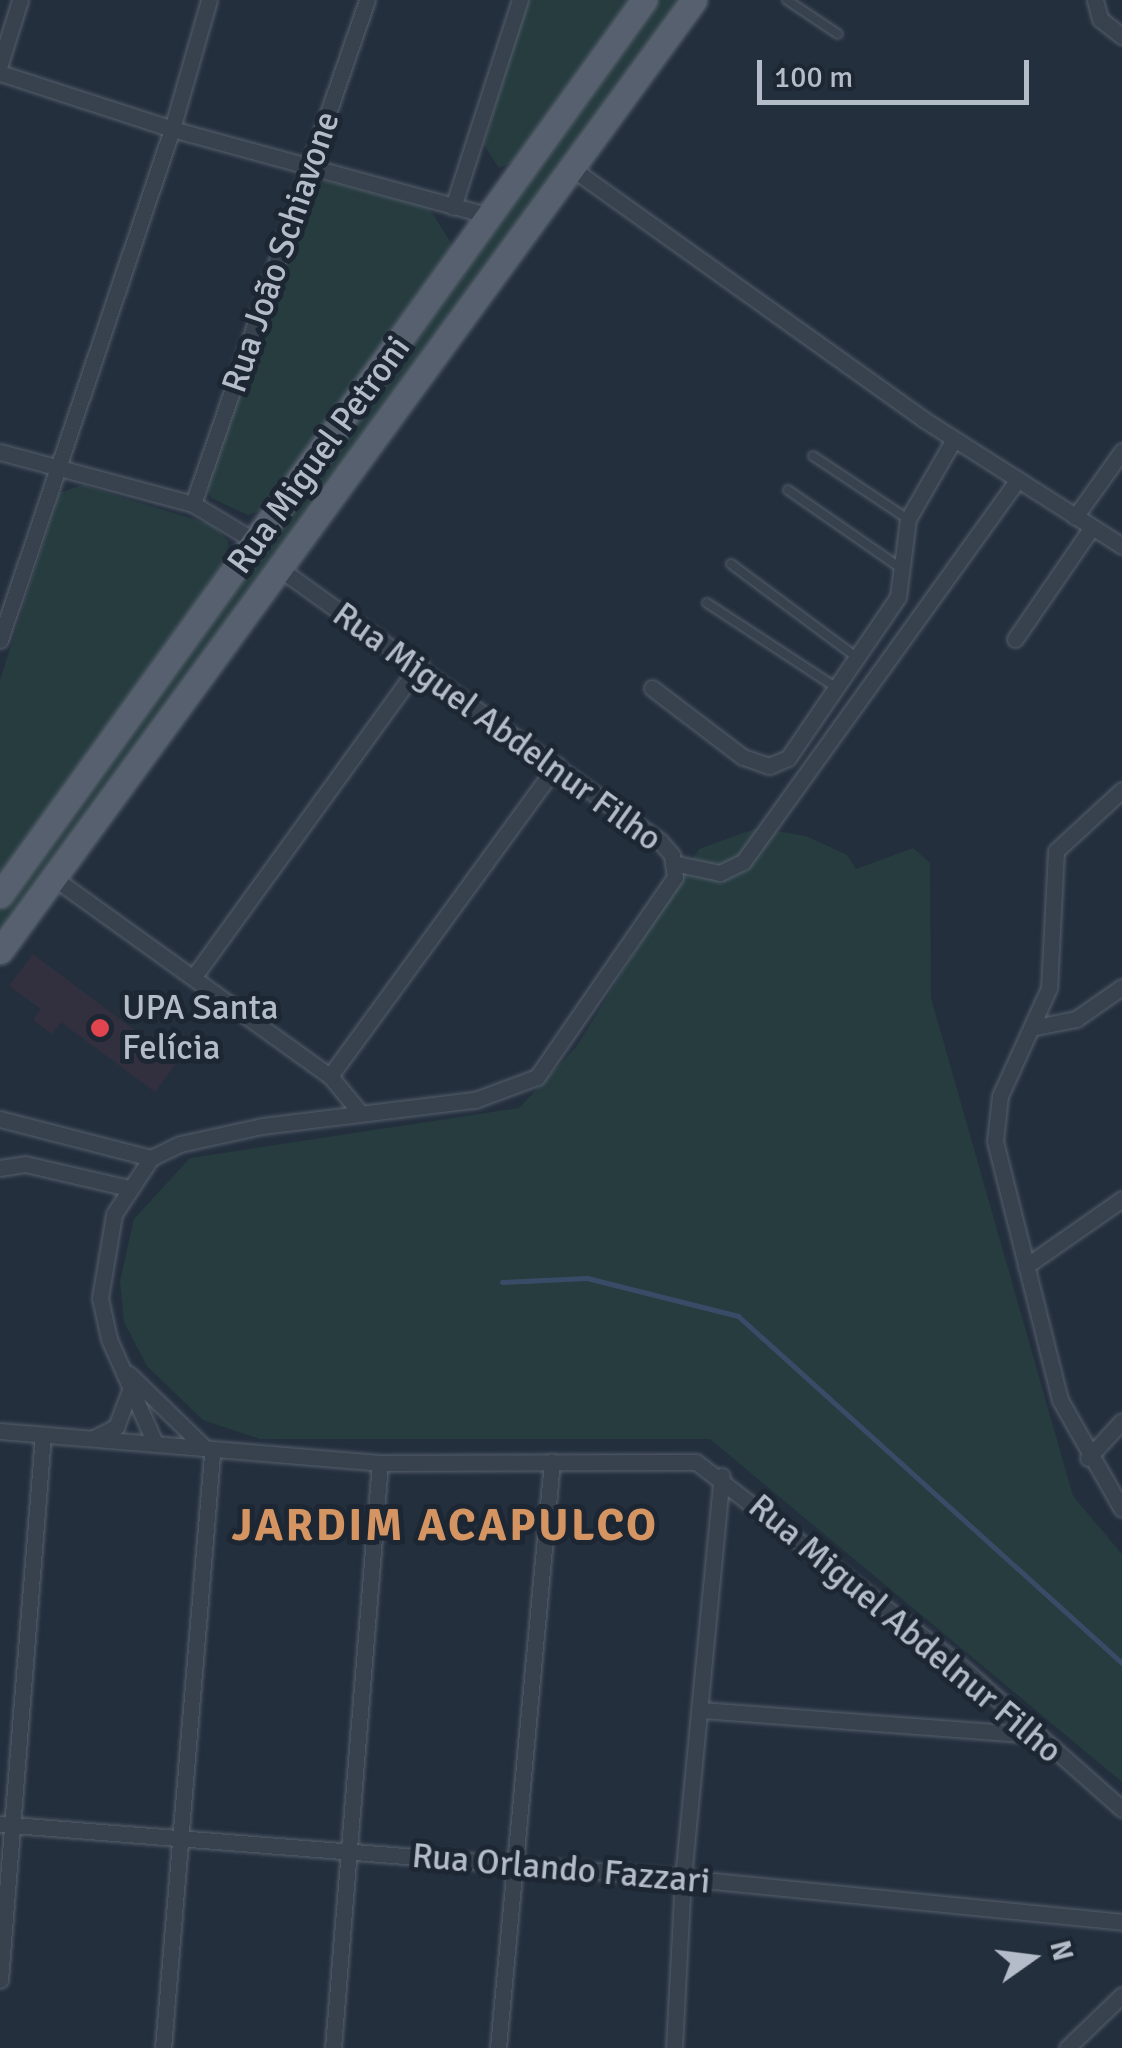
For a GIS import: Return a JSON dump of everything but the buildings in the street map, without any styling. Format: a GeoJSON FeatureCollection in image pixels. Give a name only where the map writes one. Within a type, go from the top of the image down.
{"type":"FeatureCollection","features":[{"type":"Feature","properties":{"kind":"main road","name":"Rua Miguel Petroni"},"geometry":{"type":"LineString","coordinates":[[0,895],[644,0]]}},
{"type":"Feature","properties":{"kind":"main road","name":"Rua Miguel Petroni"},"geometry":{"type":"LineString","coordinates":[[0,951],[694,0]]}},
{"type":"Feature","properties":{"kind":"street"},"geometry":{"type":"LineString","coordinates":[[0,64],[20,0]]}},
{"type":"Feature","properties":{"kind":"street"},"geometry":{"type":"LineString","coordinates":[[0,640],[172,128],[209,0]]}},
{"type":"Feature","properties":{"kind":"street","name":"Rua João Schiavone"},"geometry":{"type":"LineString","coordinates":[[193,504],[368,0]]}},
{"type":"Feature","properties":{"kind":"street"},"geometry":{"type":"LineString","coordinates":[[453,207],[520,0]]}},
{"type":"Feature","properties":{"kind":"street"},"geometry":{"type":"LineString","coordinates":[[1094,0],[1100,19],[1122,36]]}},
{"type":"Feature","properties":{"kind":"street"},"geometry":{"type":"LineString","coordinates":[[0,73],[172,128],[490,216]]}},
{"type":"Feature","properties":{"kind":"street"},"geometry":{"type":"LineString","coordinates":[[570,167],[954,439],[1122,546]]}},
{"type":"Feature","properties":{"kind":"street"},"geometry":{"type":"LineString","coordinates":[[652,688],[742,757],[768,766],[788,758],[898,597],[905,572],[908,519],[954,439]]}},
{"type":"Feature","properties":{"kind":"street"},"geometry":{"type":"LineString","coordinates":[[1075,517],[1122,451]]}},
{"type":"Feature","properties":{"kind":"street"},"geometry":{"type":"LineString","coordinates":[[0,452],[193,504],[253,540]]}},
{"type":"Feature","properties":{"kind":"street"},"geometry":{"type":"LineString","coordinates":[[673,863],[720,873],[743,862],[1018,480]]}},
{"type":"Feature","properties":{"kind":"street"},"geometry":{"type":"LineString","coordinates":[[1015,639],[1092,527]]}},
{"type":"Feature","properties":{"kind":"street","name":"Rua Miguel Abdelnur Filho"},"geometry":{"type":"LineString","coordinates":[[151,1158],[213,1134],[359,1111],[475,1100],[536,1077],[675,877],[673,863],[660,841],[420,664],[280,570]]}},
{"type":"Feature","properties":{"kind":"street"},"geometry":{"type":"LineString","coordinates":[[195,975],[420,664]]}},
{"type":"Feature","properties":{"kind":"street"},"geometry":{"type":"LineString","coordinates":[[330,1076],[557,766]]}},
{"type":"Feature","properties":{"kind":"street"},"geometry":{"type":"LineString","coordinates":[[1122,790],[1056,851],[1052,971],[1036,1028],[1006,1080],[995,1127],[1060,1400],[1088,1458],[1122,1509]]}},
{"type":"Feature","properties":{"kind":"street"},"geometry":{"type":"LineString","coordinates":[[54,878],[195,975],[330,1076],[359,1111]]}},
{"type":"Feature","properties":{"kind":"street"},"geometry":{"type":"LineString","coordinates":[[1036,1028],[1076,1019],[1122,987]]}},
{"type":"Feature","properties":{"kind":"street"},"geometry":{"type":"LineString","coordinates":[[0,1119],[151,1158],[129,1188],[103,1252],[100,1298],[155,1442]]}},
{"type":"Feature","properties":{"kind":"street"},"geometry":{"type":"LineString","coordinates":[[0,1168],[25,1164],[129,1188]]}},
{"type":"Feature","properties":{"kind":"street"},"geometry":{"type":"LineString","coordinates":[[1026,1266],[1122,1199]]}},
{"type":"Feature","properties":{"kind":"street"},"geometry":{"type":"LineString","coordinates":[[94,1438],[116,1427],[128,1378]]}},
{"type":"Feature","properties":{"kind":"street"},"geometry":{"type":"LineString","coordinates":[[128,1378],[158,1396],[208,1450],[183,1838],[164,2048]]}},
{"type":"Feature","properties":{"kind":"street"},"geometry":{"type":"LineString","coordinates":[[1088,1458],[1122,1421]]}},
{"type":"Feature","properties":{"kind":"street","name":"Rua Miguel Abdelnur Filho"},"geometry":{"type":"LineString","coordinates":[[0,1431],[380,1464],[668,1458],[696,1462],[722,1476],[956,1662],[1031,1734],[1122,1809]]}},
{"type":"Feature","properties":{"kind":"street"},"geometry":{"type":"LineString","coordinates":[[0,1980],[6,1824],[43,1434]]}},
{"type":"Feature","properties":{"kind":"street"},"geometry":{"type":"LineString","coordinates":[[498,2048],[552,1461]]}},
{"type":"Feature","properties":{"kind":"street"},"geometry":{"type":"LineString","coordinates":[[334,2048],[380,1464]]}},
{"type":"Feature","properties":{"kind":"street"},"geometry":{"type":"LineString","coordinates":[[674,2048],[683,1878],[722,1476]]}},
{"type":"Feature","properties":{"kind":"street"},"geometry":{"type":"LineString","coordinates":[[702,1710],[1031,1734]]}},
{"type":"Feature","properties":{"kind":"street","name":"Rua Orlando Fazzari"},"geometry":{"type":"LineString","coordinates":[[6,1824],[683,1878],[1122,1922]]}},
{"type":"Feature","properties":{"kind":"street"},"geometry":{"type":"LineString","coordinates":[[1067,2048],[1122,1995]]}},
{"type":"Feature","properties":{"kind":"lane"},"geometry":{"type":"LineString","coordinates":[[787,0],[838,34]]}},
{"type":"Feature","properties":{"kind":"lane"},"geometry":{"type":"LineString","coordinates":[[812,456],[908,519]]}},
{"type":"Feature","properties":{"kind":"lane"},"geometry":{"type":"LineString","coordinates":[[788,490],[905,572]]}},
{"type":"Feature","properties":{"kind":"lane"},"geometry":{"type":"LineString","coordinates":[[731,564],[858,658]]}},
{"type":"Feature","properties":{"kind":"lane"},"geometry":{"type":"LineString","coordinates":[[706,602],[837,688]]}},
{"type":"Feature","properties":{"kind":"shaded area","name":"UPA Santa Felícia"},"geometry":{"type":"Polygon","coordinates":[[[33,954],[177,1062],[155,1092],[61,1022],[52,1034],[33,1020],[41,1009],[9,986],[33,954]]]}},
{"type":"Feature","properties":{"kind":"green space"},"geometry":{"type":"Polygon","coordinates":[[[527,0],[631,0],[515,161],[499,168],[484,145],[527,0]]]}},
{"type":"Feature","properties":{"kind":"green space"},"geometry":{"type":"Polygon","coordinates":[[[654,0],[684,0],[0,935],[0,900],[654,0]]]}},
{"type":"Feature","properties":{"kind":"green space"},"geometry":{"type":"Polygon","coordinates":[[[326,181],[429,208],[453,246],[260,511],[248,515],[211,498],[207,485],[311,188],[326,181]]]}},
{"type":"Feature","properties":{"kind":"green space"},"geometry":{"type":"Polygon","coordinates":[[[82,485],[213,525],[228,541],[228,556],[0,879],[0,680],[59,493],[82,485]]]}},
{"type":"Feature","properties":{"kind":"green space"},"geometry":{"type":"Polygon","coordinates":[[[757,828],[806,836],[847,855],[856,869],[913,848],[930,863],[931,998],[1073,1496],[1122,1554],[1122,1782],[710,1439],[260,1439],[203,1420],[147,1366],[124,1322],[120,1281],[134,1219],[190,1158],[519,1108],[576,1047],[699,849],[757,828]]]}},
{"type":"Feature","properties":{"kind":"waterway"},"geometry":{"type":"LineString","coordinates":[[502,1282],[587,1278],[738,1316],[1122,1663]]}},
{"type":"Feature","properties":{"kind":"place","name":"UPA Santa Felícia"},"geometry":{"type":"Point","coordinates":[100,1028]}},
{"type":"Feature","properties":{"kind":"district","name":"JARDIM ACAPULCO"},"geometry":{"type":"Point","coordinates":[445,1526]}}]}
